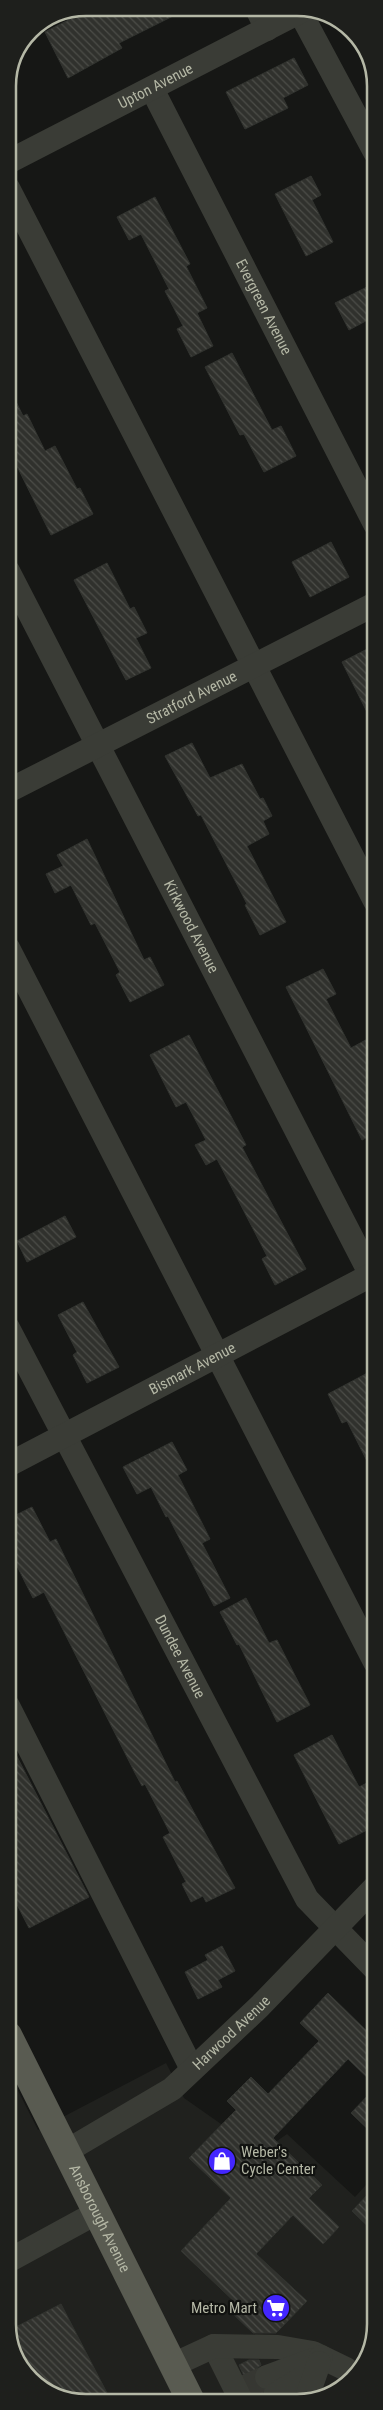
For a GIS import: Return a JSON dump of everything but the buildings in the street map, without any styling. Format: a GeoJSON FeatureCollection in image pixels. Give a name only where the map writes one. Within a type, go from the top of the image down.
{"type":"FeatureCollection","features":[{"type":"Feature","properties":{"kind":"main road","name":"Ansborough Avenue"},"geometry":{"type":"LineString","coordinates":[[16,2052],[188,2394]]}},
{"type":"Feature","properties":{"kind":"street","name":"Upton Avenue"},"geometry":{"type":"LineString","coordinates":[[16,158],[152,90],[262,19],[277,16]]}},
{"type":"Feature","properties":{"kind":"street"},"geometry":{"type":"LineString","coordinates":[[305,17],[367,137]]}},
{"type":"Feature","properties":{"kind":"street","name":"Evergreen Avenue"},"geometry":{"type":"LineString","coordinates":[[152,90],[367,508]]}},
{"type":"Feature","properties":{"kind":"street"},"geometry":{"type":"LineString","coordinates":[[16,204],[367,886]]}},
{"type":"Feature","properties":{"kind":"street","name":"Kirkwood Avenue"},"geometry":{"type":"LineString","coordinates":[[16,586],[367,1264]]}},
{"type":"Feature","properties":{"kind":"street","name":"Stratford Avenue"},"geometry":{"type":"LineString","coordinates":[[16,788],[367,608]]}},
{"type":"Feature","properties":{"kind":"street"},"geometry":{"type":"LineString","coordinates":[[16,964],[367,1645]]}},
{"type":"Feature","properties":{"kind":"street","name":"Bismark Avenue"},"geometry":{"type":"LineString","coordinates":[[16,1461],[367,1281]]}},
{"type":"Feature","properties":{"kind":"street","name":"Dundee Avenue"},"geometry":{"type":"LineString","coordinates":[[16,1343],[307,1899],[335,1930],[367,1960]]}},
{"type":"Feature","properties":{"kind":"street"},"geometry":{"type":"LineString","coordinates":[[16,1722],[192,2069]]}},
{"type":"Feature","properties":{"kind":"street","name":"Harwood Avenue"},"geometry":{"type":"LineString","coordinates":[[65,2152],[172,2089],[260,2006],[367,1896]]}},
{"type":"Feature","properties":{"kind":"street"},"geometry":{"type":"LineString","coordinates":[[16,2257],[96,2213]]}},
{"type":"Feature","properties":{"kind":"street"},"geometry":{"type":"LineString","coordinates":[[173,2365],[214,2346],[278,2347],[312,2353],[348,2371]]}},
{"type":"Feature","properties":{"kind":"street"},"geometry":{"type":"LineString","coordinates":[[214,2346],[241,2393]]}},
{"type":"Feature","properties":{"kind":"street"},"geometry":{"type":"LineString","coordinates":[[271,2386],[301,2379],[321,2357]]}},
{"type":"Feature","properties":{"kind":"street"},"geometry":{"type":"LineString","coordinates":[[309,2392],[321,2357]]}},
{"type":"Feature","properties":{"kind":"shaded area"},"geometry":{"type":"Polygon","coordinates":[[[166,2063],[184,2098],[261,2152],[287,2134],[355,2197],[367,2184],[367,2324],[361,2350],[355,2363],[336,2382],[328,2387],[301,2394],[86,2394],[60,2388],[44,2379],[28,2363],[19,2342],[16,2328],[16,2087],[38,2130],[166,2063]]]}},
{"type":"Feature","properties":{"kind":"tunnel"},"geometry":{"type":"LineString","coordinates":[[245,2387],[267,2377]]}},
{"type":"Feature","properties":{"kind":"place","name":"Weber's Cycle Center"},"geometry":{"type":"Point","coordinates":[222,2161]}},
{"type":"Feature","properties":{"kind":"place","name":"Metro Mart"},"geometry":{"type":"Point","coordinates":[276,2308]}}]}
